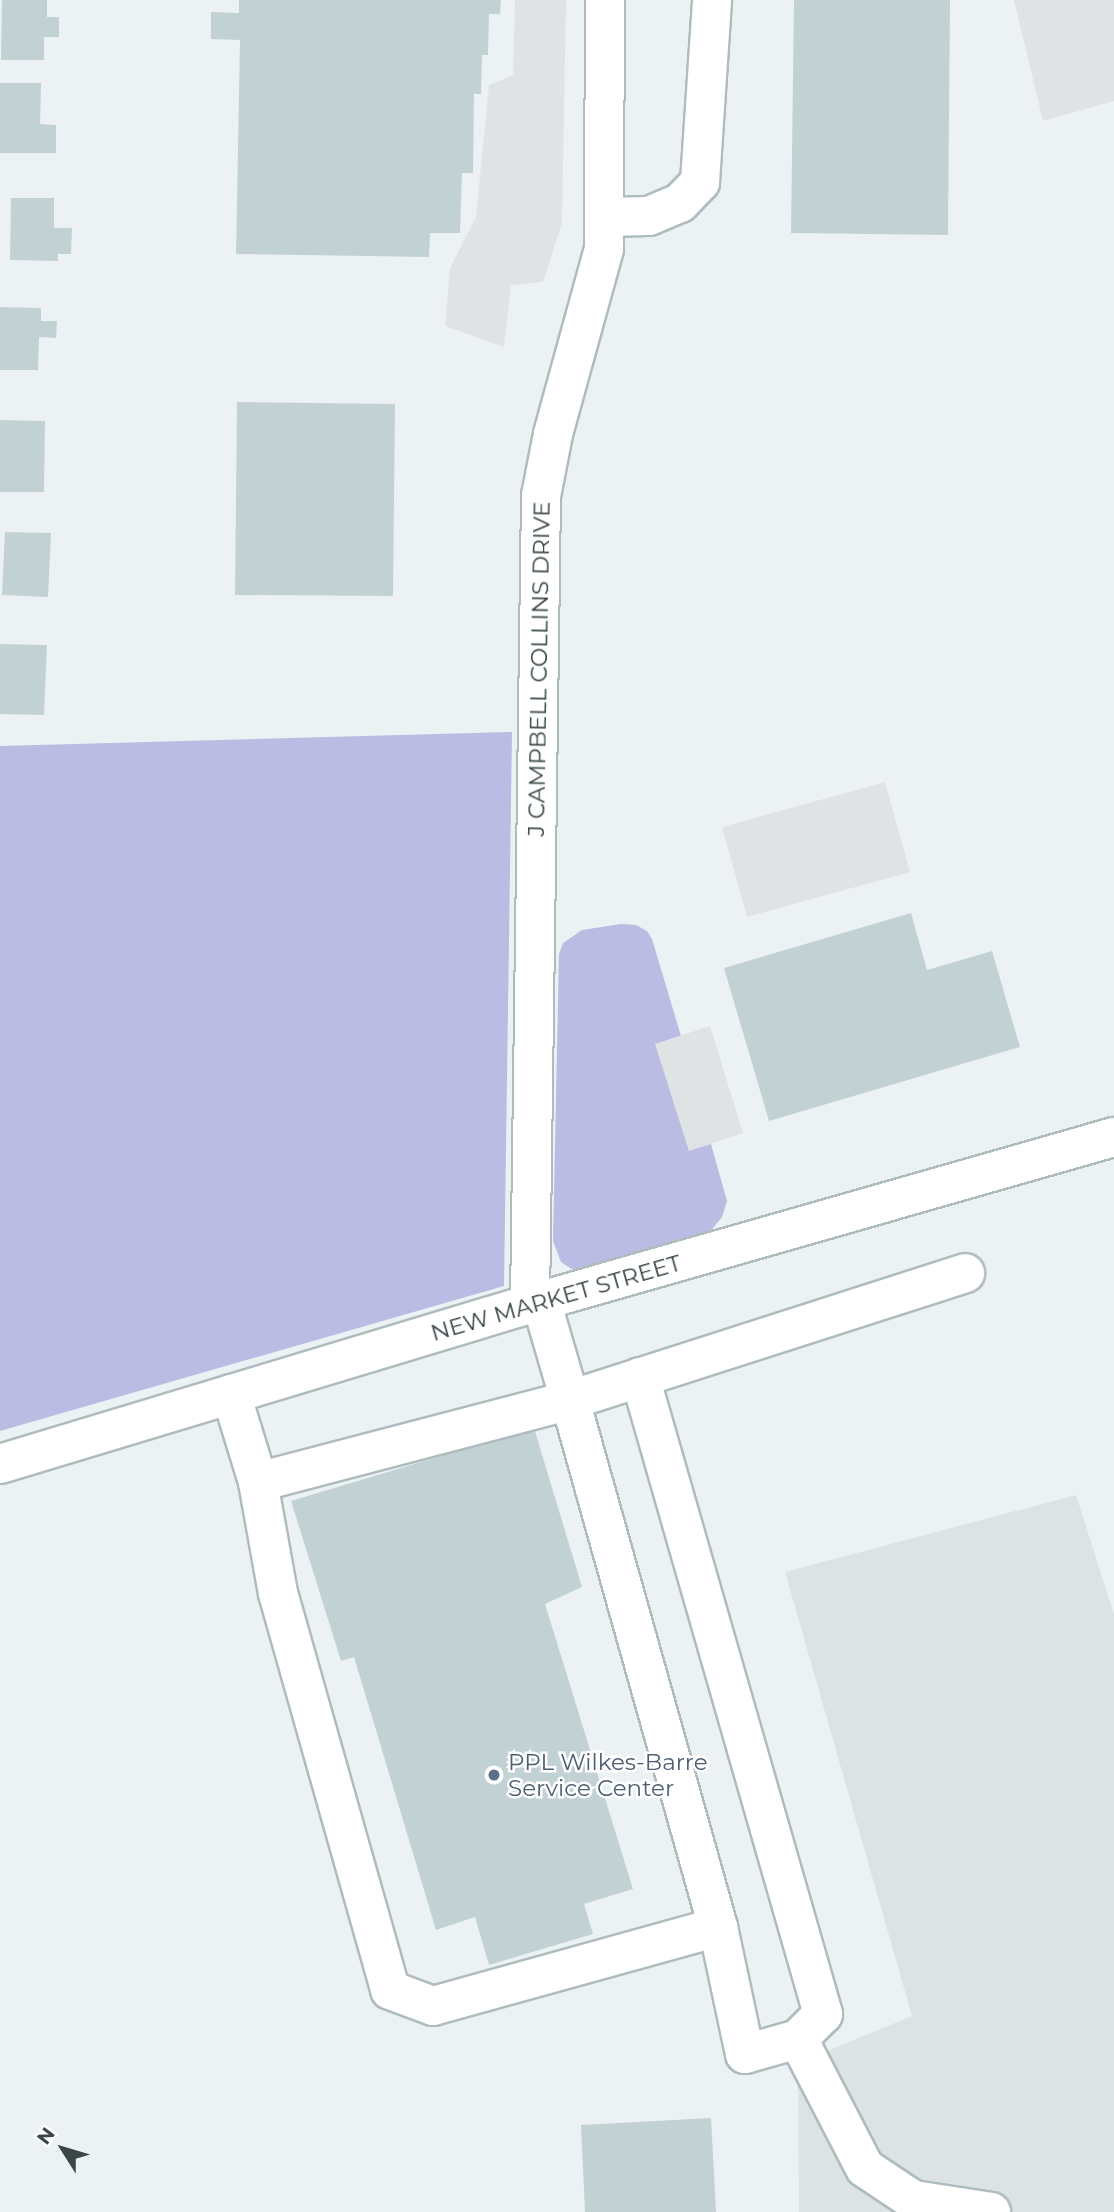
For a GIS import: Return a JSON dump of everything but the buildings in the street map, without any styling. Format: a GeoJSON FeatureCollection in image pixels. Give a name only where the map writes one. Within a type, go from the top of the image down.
{"type":"FeatureCollection","features":[{"type":"Feature","properties":{"kind":"street","name":"J CAMPBELL COLLINS DRIVE"},"geometry":{"type":"LineString","coordinates":[[605,0],[604,249],[576,362],[553,434],[541,496],[535,1302],[570,1400],[718,1927],[745,2054],[798,2039]]}},
{"type":"Feature","properties":{"kind":"street"},"geometry":{"type":"LineString","coordinates":[[604,217],[649,216],[680,203],[700,182],[712,0]]}},
{"type":"Feature","properties":{"kind":"street","name":"NEW MARKET STREET"},"geometry":{"type":"LineString","coordinates":[[0,1464],[535,1302],[1114,1137]]}},
{"type":"Feature","properties":{"kind":"street"},"geometry":{"type":"LineString","coordinates":[[258,1482],[570,1400],[965,1273]]}},
{"type":"Feature","properties":{"kind":"street"},"geometry":{"type":"LineString","coordinates":[[640,1377],[823,2014],[798,2039],[865,2168],[913,2200],[991,2212]]}},
{"type":"Feature","properties":{"kind":"street"},"geometry":{"type":"LineString","coordinates":[[231,1394],[258,1482],[278,1592],[390,1990],[433,2006],[718,1927]]}},
{"type":"Feature","properties":{"kind":"shaded area"},"geometry":{"type":"Polygon","coordinates":[[[515,0],[566,0],[562,223],[543,282],[511,285],[504,347],[445,326],[450,268],[476,217],[489,85],[513,75],[515,0]]]}},
{"type":"Feature","properties":{"kind":"shaded area"},"geometry":{"type":"Polygon","coordinates":[[[1014,0],[1114,0],[1114,101],[1043,121],[1014,0]]]}},
{"type":"Feature","properties":{"kind":"shaded area"},"geometry":{"type":"Polygon","coordinates":[[[512,732],[504,1286],[0,1431],[0,746],[512,732]]]}},
{"type":"Feature","properties":{"kind":"shaded area"},"geometry":{"type":"Polygon","coordinates":[[[885,782],[910,872],[747,917],[722,827],[885,782]]]}},
{"type":"Feature","properties":{"kind":"shaded area"},"geometry":{"type":"Polygon","coordinates":[[[621,924],[636,925],[647,931],[652,939],[681,1036],[656,1044],[689,1150],[711,1144],[727,1201],[722,1217],[708,1234],[578,1273],[561,1262],[553,1241],[559,954],[563,943],[582,930],[621,924]]]}},
{"type":"Feature","properties":{"kind":"shaded area"},"geometry":{"type":"Polygon","coordinates":[[[710,1026],[743,1133],[689,1151],[655,1044],[710,1026]]]}},
{"type":"Feature","properties":{"kind":"shaded area"},"geometry":{"type":"Polygon","coordinates":[[[1076,1495],[1114,1614],[1114,2212],[799,2212],[798,2063],[912,2016],[785,1572],[1076,1495]]]}},
{"type":"Feature","properties":{"kind":"place","name":"PPL Wilkes-Barre Service Center"},"geometry":{"type":"Point","coordinates":[494,1775]}}]}
